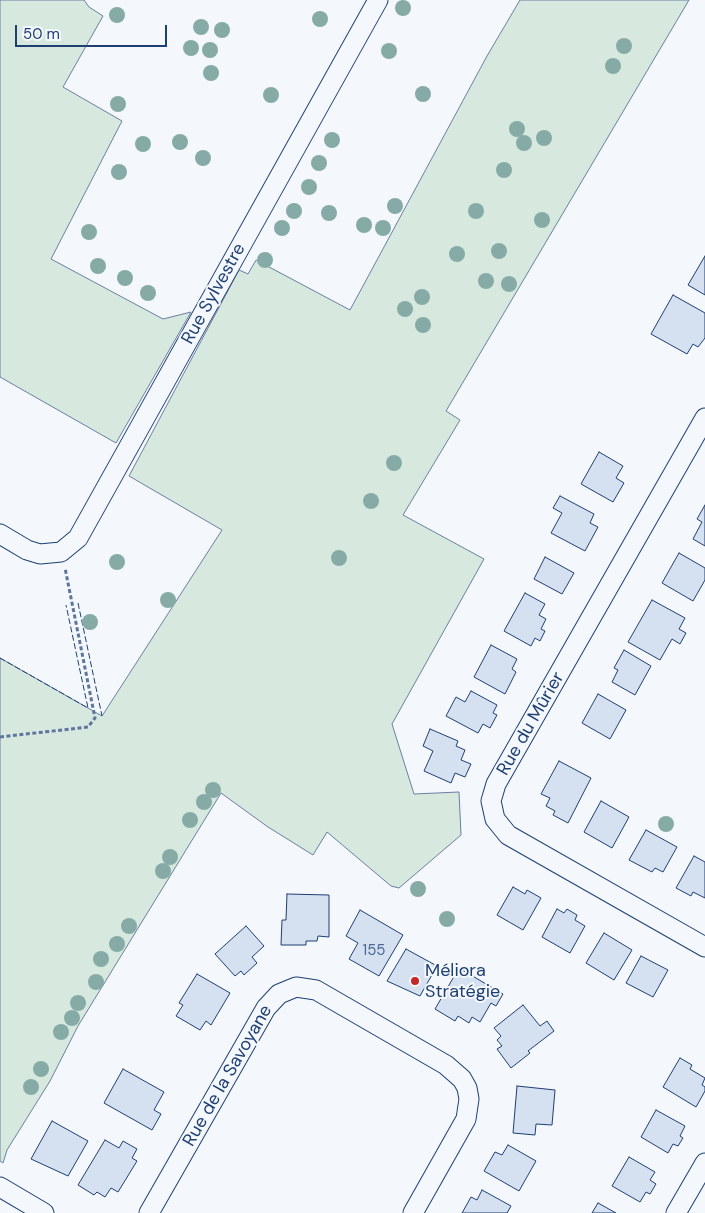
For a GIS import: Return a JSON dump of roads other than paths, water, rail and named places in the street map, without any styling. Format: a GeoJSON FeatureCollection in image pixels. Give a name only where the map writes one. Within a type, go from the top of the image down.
{"type":"FeatureCollection","features":[{"type":"Feature","properties":{"kind":"street","name":"Rue Sylvestre"},"geometry":{"type":"LineString","coordinates":[[0,534],[27,550],[40,554],[61,552],[78,538],[378,0]]}},
{"type":"Feature","properties":{"kind":"street","name":"Rue du Mûrier"},"geometry":{"type":"LineString","coordinates":[[705,418],[496,784],[492,800],[496,819],[508,835],[705,947]]}},
{"type":"Feature","properties":{"kind":"street","name":"Rue de la Savoyane"},"geometry":{"type":"LineString","coordinates":[[149,1213],[272,1000],[286,990],[301,987],[316,990],[446,1065],[462,1079],[467,1088],[469,1099],[466,1119],[413,1213]]}},
{"type":"Feature","properties":{"kind":"street"},"geometry":{"type":"LineString","coordinates":[[676,1213],[705,1162]]}},
{"type":"Feature","properties":{"kind":"street"},"geometry":{"type":"LineString","coordinates":[[0,1187],[44,1213]]}},
{"type":"Feature","properties":{"kind":"place","name":"Méliora Stratégie"},"geometry":{"type":"Point","coordinates":[415,981]}}]}
